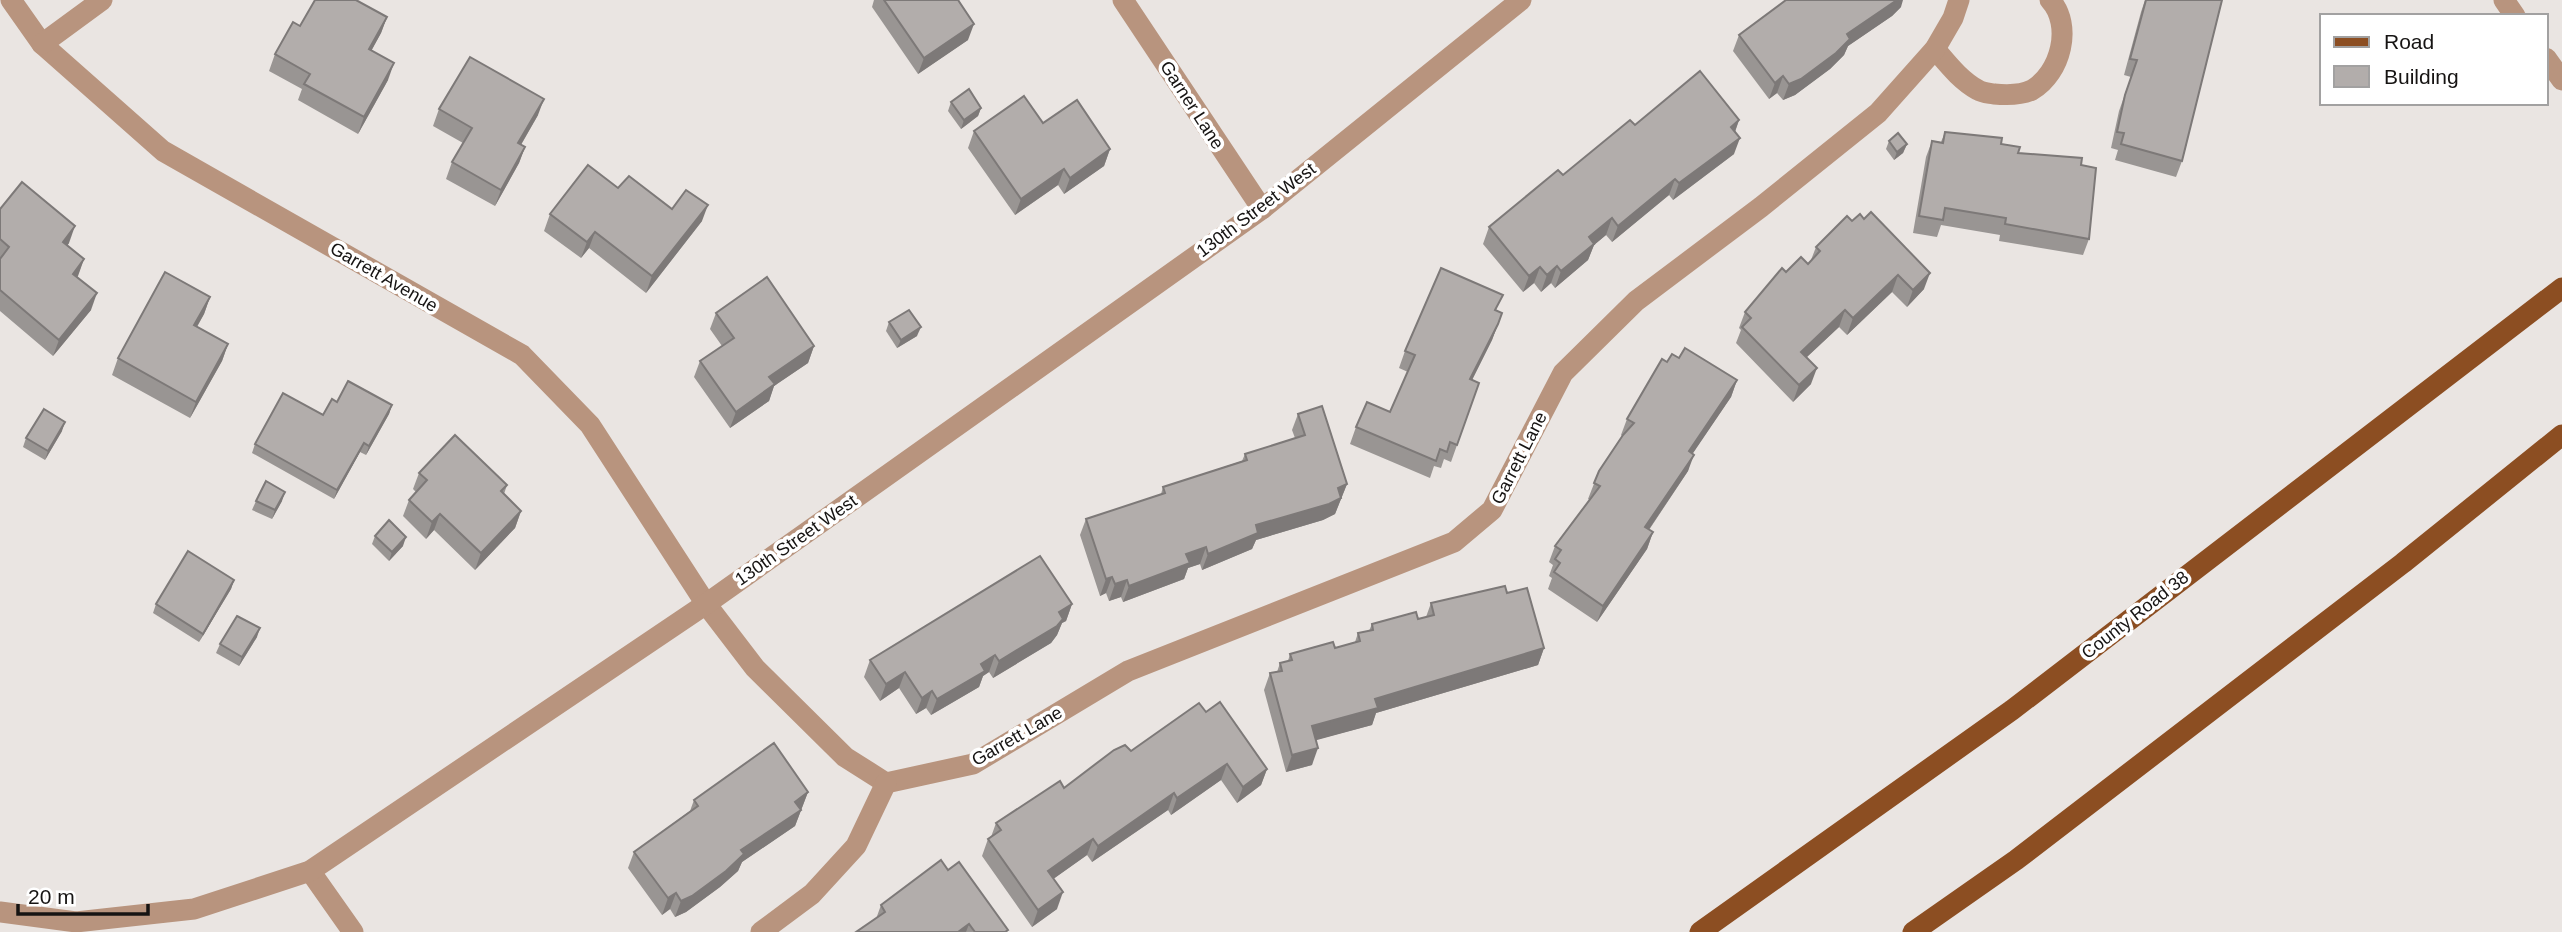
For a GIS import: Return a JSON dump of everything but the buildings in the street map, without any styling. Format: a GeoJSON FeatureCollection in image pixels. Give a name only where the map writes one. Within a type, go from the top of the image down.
{"type":"FeatureCollection","features":[{"type":"Feature","properties":{"kind":"main road","name":"County Road 38"},"geometry":{"type":"LineString","coordinates":[[1700,932],[2012,710],[2562,288]]}},
{"type":"Feature","properties":{"kind":"main road"},"geometry":{"type":"LineString","coordinates":[[1913,932],[2038,843],[2403,563],[2562,435]]}},
{"type":"Feature","properties":{"kind":"street","name":"Garrett Avenue"},"geometry":{"type":"LineString","coordinates":[[11,0],[42,44],[163,151],[522,355],[590,425],[706,604],[755,668],[845,757],[886,783]]}},
{"type":"Feature","properties":{"kind":"street"},"geometry":{"type":"LineString","coordinates":[[42,44],[102,0]]}},
{"type":"Feature","properties":{"kind":"street","name":"Garner Lane"},"geometry":{"type":"LineString","coordinates":[[1124,0],[1262,209]]}},
{"type":"Feature","properties":{"kind":"street","name":"130th Street West"},"geometry":{"type":"LineString","coordinates":[[0,912],[76,922],[194,909],[310,871],[706,604],[1262,209],[1521,0]]}},
{"type":"Feature","properties":{"kind":"street","name":"Garrett Lane"},"geometry":{"type":"LineString","coordinates":[[886,783],[972,764],[1128,671],[1454,542],[1492,510],[1563,373],[1636,301],[1762,207],[1878,113],[1935,49],[1953,18],[1959,0]]}},
{"type":"Feature","properties":{"kind":"street"},"geometry":{"type":"LineString","coordinates":[[1935,49],[1958,76],[1981,92],[2004,95],[2031,91],[2053,70],[2063,37],[2059,10],[2050,0]]}},
{"type":"Feature","properties":{"kind":"street"},"geometry":{"type":"LineString","coordinates":[[2548,61],[2562,80]]}},
{"type":"Feature","properties":{"kind":"street"},"geometry":{"type":"LineString","coordinates":[[761,932],[812,894],[856,846],[886,783]]}},
{"type":"Feature","properties":{"kind":"street"},"geometry":{"type":"LineString","coordinates":[[310,871],[353,932]]}}]}
